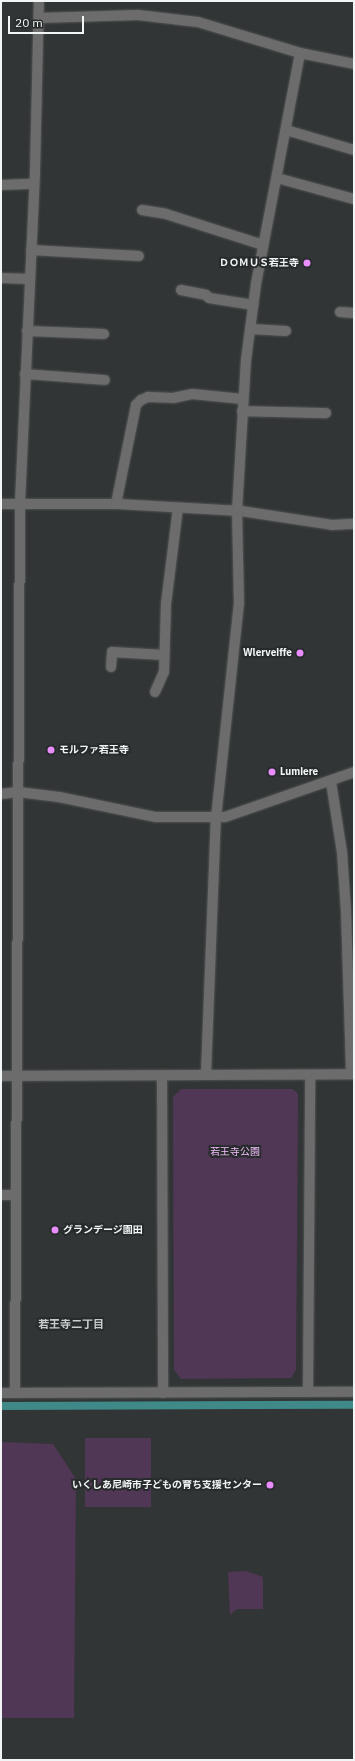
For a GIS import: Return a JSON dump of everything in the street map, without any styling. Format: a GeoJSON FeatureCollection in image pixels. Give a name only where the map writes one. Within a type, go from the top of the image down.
{"type":"FeatureCollection","features":[{"type":"Feature","properties":{"kind":"street"},"geometry":{"type":"LineString","coordinates":[[15,1393],[20,503],[34,184],[39,1]]}},
{"type":"Feature","properties":{"kind":"street"},"geometry":{"type":"LineString","coordinates":[[39,18],[162,17],[228,30],[300,53],[354,64]]}},
{"type":"Feature","properties":{"kind":"street"},"geometry":{"type":"LineString","coordinates":[[206,1074],[216,818],[238,624],[237,511],[242,399],[253,305],[263,245],[300,53]]}},
{"type":"Feature","properties":{"kind":"street"},"geometry":{"type":"LineString","coordinates":[[286,130],[354,150]]}},
{"type":"Feature","properties":{"kind":"street"},"geometry":{"type":"LineString","coordinates":[[277,178],[354,199]]}},
{"type":"Feature","properties":{"kind":"street"},"geometry":{"type":"LineString","coordinates":[[1,185],[34,184]]}},
{"type":"Feature","properties":{"kind":"street"},"geometry":{"type":"LineString","coordinates":[[142,210],[166,214],[263,245]]}},
{"type":"Feature","properties":{"kind":"street"},"geometry":{"type":"LineString","coordinates":[[30,250],[139,256]]}},
{"type":"Feature","properties":{"kind":"street"},"geometry":{"type":"LineString","coordinates":[[1,278],[29,279]]}},
{"type":"Feature","properties":{"kind":"street"},"geometry":{"type":"LineString","coordinates":[[181,290],[206,295],[209,298],[253,305]]}},
{"type":"Feature","properties":{"kind":"street"},"geometry":{"type":"LineString","coordinates":[[340,312],[354,313]]}},
{"type":"Feature","properties":{"kind":"street"},"geometry":{"type":"LineString","coordinates":[[250,329],[286,331]]}},
{"type":"Feature","properties":{"kind":"street"},"geometry":{"type":"LineString","coordinates":[[27,331],[104,334]]}},
{"type":"Feature","properties":{"kind":"street"},"geometry":{"type":"LineString","coordinates":[[25,374],[105,380]]}},
{"type":"Feature","properties":{"kind":"street"},"geometry":{"type":"LineString","coordinates":[[116,504],[136,406],[141,400],[148,397],[173,398],[192,394],[242,399]]}},
{"type":"Feature","properties":{"kind":"street"},"geometry":{"type":"LineString","coordinates":[[242,412],[326,413]]}},
{"type":"Feature","properties":{"kind":"street"},"geometry":{"type":"LineString","coordinates":[[1,504],[116,504],[237,511],[332,525],[354,524]]}},
{"type":"Feature","properties":{"kind":"street"},"geometry":{"type":"LineString","coordinates":[[155,692],[164,672],[166,604],[178,508]]}},
{"type":"Feature","properties":{"kind":"street"},"geometry":{"type":"LineString","coordinates":[[111,667],[112,652],[164,655]]}},
{"type":"Feature","properties":{"kind":"street"},"geometry":{"type":"LineString","coordinates":[[1,794],[18,792],[90,802],[156,817],[216,818],[233,815],[331,782],[354,772]]}},
{"type":"Feature","properties":{"kind":"street"},"geometry":{"type":"LineString","coordinates":[[1,1076],[352,1074],[346,911],[342,852],[331,782]]}},
{"type":"Feature","properties":{"kind":"street"},"geometry":{"type":"LineString","coordinates":[[308,1392],[310,1075]]}},
{"type":"Feature","properties":{"kind":"street"},"geometry":{"type":"LineString","coordinates":[[162,1076],[163,1393]]}},
{"type":"Feature","properties":{"kind":"street"},"geometry":{"type":"LineString","coordinates":[[1,1195],[16,1195]]}},
{"type":"Feature","properties":{"kind":"street"},"geometry":{"type":"LineString","coordinates":[[1,1393],[354,1392]]}},
{"type":"Feature","properties":{"kind":"green space","name":"若王寺公園"},"geometry":{"type":"Polygon","coordinates":[[[181,1089],[293,1089],[298,1094],[296,1370],[291,1378],[181,1379],[174,1370],[173,1097],[181,1089]]]}},
{"type":"Feature","properties":{"kind":"green space"},"geometry":{"type":"Polygon","coordinates":[[[85,1438],[151,1438],[151,1507],[85,1507],[85,1438]]]}},
{"type":"Feature","properties":{"kind":"green space"},"geometry":{"type":"Polygon","coordinates":[[[1,1442],[53,1444],[76,1479],[74,1718],[1,1718],[1,1442]]]}},
{"type":"Feature","properties":{"kind":"green space"},"geometry":{"type":"Polygon","coordinates":[[[246,1571],[263,1577],[263,1609],[237,1609],[230,1615],[228,1572],[246,1571]]]}},
{"type":"Feature","properties":{"kind":"waterway"},"geometry":{"type":"LineString","coordinates":[[1,1406],[354,1405]]}},
{"type":"Feature","properties":{"kind":"place","name":"ＤＯＭＵＳ若王寺"},"geometry":{"type":"Point","coordinates":[307,263]}},
{"type":"Feature","properties":{"kind":"place","name":"Wlerveiffe"},"geometry":{"type":"Point","coordinates":[300,653]}},
{"type":"Feature","properties":{"kind":"place","name":"モルファ若王寺"},"geometry":{"type":"Point","coordinates":[51,750]}},
{"type":"Feature","properties":{"kind":"place","name":"Lumiere"},"geometry":{"type":"Point","coordinates":[272,772]}},
{"type":"Feature","properties":{"kind":"place","name":"グランデージ園田"},"geometry":{"type":"Point","coordinates":[55,1230]}},
{"type":"Feature","properties":{"kind":"place","name":"いくしあ尼崎市子どもの育ち支援センター"},"geometry":{"type":"Point","coordinates":[270,1485]}},
{"type":"Feature","properties":{"kind":"district","name":"若王寺二丁目"},"geometry":{"type":"Point","coordinates":[71,1324]}}]}
